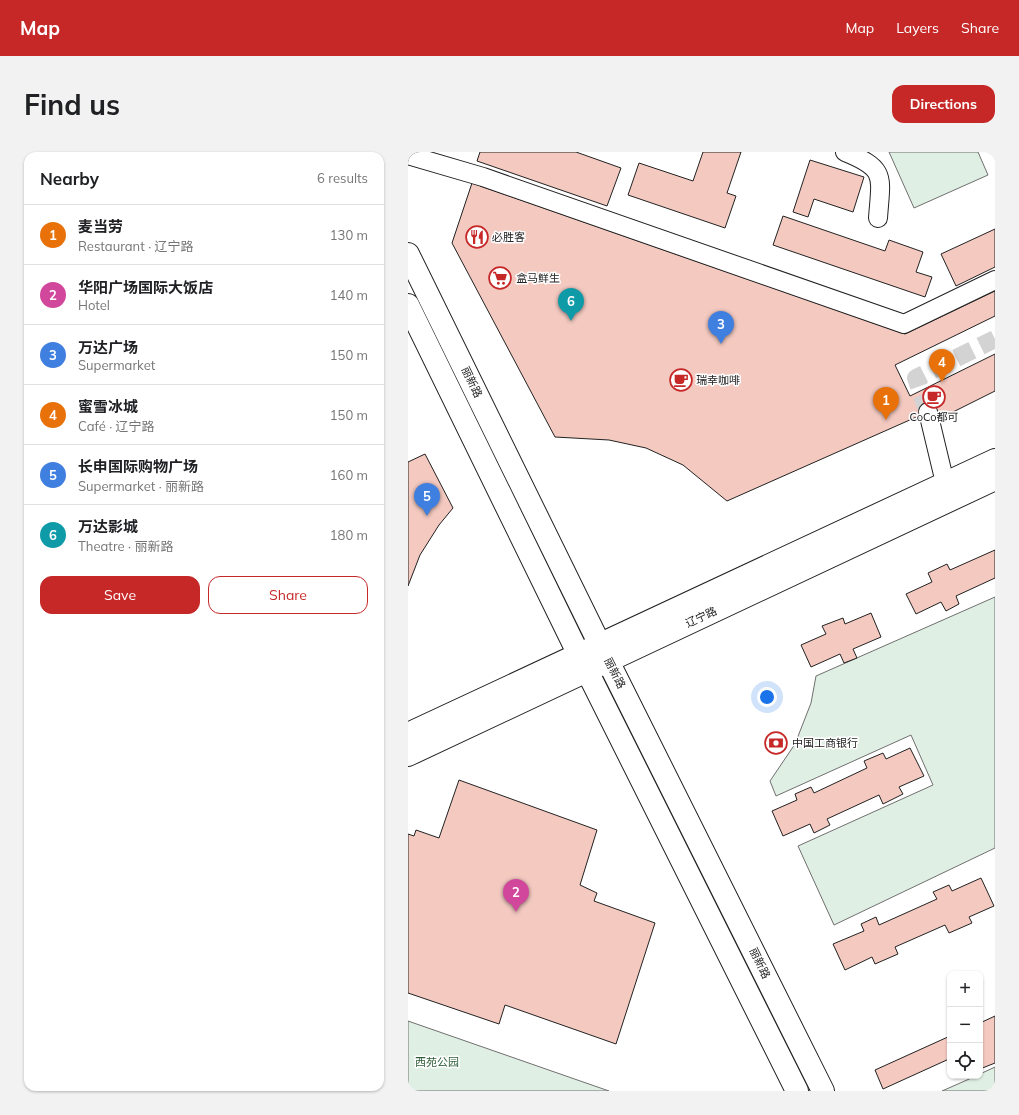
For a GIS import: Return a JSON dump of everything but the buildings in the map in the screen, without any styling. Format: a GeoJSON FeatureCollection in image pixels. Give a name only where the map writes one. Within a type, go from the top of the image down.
{"type":"FeatureCollection","features":[{"type":"Feature","properties":{"kind":"main road","name":"丽新路"},"geometry":{"type":"LineString","coordinates":[[408,254],[604,653],[823,1091]]}},
{"type":"Feature","properties":{"kind":"main road"},"geometry":{"type":"LineString","coordinates":[[410,312],[583,663],[797,1091]]}},
{"type":"Feature","properties":{"kind":"main road","name":"辽宁路"},"geometry":{"type":"LineString","coordinates":[[408,755],[583,663],[945,483],[995,460]]}},
{"type":"Feature","properties":{"kind":"main road","name":"辽宁路"},"geometry":{"type":"LineString","coordinates":[[604,653],[995,479]]}},
{"type":"Feature","properties":{"kind":"main road","name":"辽宁路"},"geometry":{"type":"LineString","coordinates":[[408,734],[583,663]]}},
{"type":"Feature","properties":{"kind":"street"},"geometry":{"type":"LineString","coordinates":[[845,152],[864,160],[876,168],[881,179],[878,218]]}},
{"type":"Feature","properties":{"kind":"street"},"geometry":{"type":"LineString","coordinates":[[408,155],[482,177],[904,324],[995,280]]}},
{"type":"Feature","properties":{"kind":"street"},"geometry":{"type":"LineString","coordinates":[[928,412],[945,483]]}},
{"type":"Feature","properties":{"kind":"green space"},"geometry":{"type":"Polygon","coordinates":[[[889,152],[978,152],[988,175],[914,208],[889,152]]]}},
{"type":"Feature","properties":{"kind":"green space"},"geometry":{"type":"Polygon","coordinates":[[[995,597],[995,848],[834,925],[798,846],[933,785],[911,735],[776,796],[770,781],[795,744],[811,703],[816,676],[995,597]]]}},
{"type":"Feature","properties":{"kind":"green space","name":"西苑公园"},"geometry":{"type":"Polygon","coordinates":[[[408,1021],[609,1091],[408,1091],[408,1021]]]}},
{"type":"Feature","properties":{"kind":"green space"},"geometry":{"type":"Polygon","coordinates":[[[995,1067],[995,1091],[942,1091],[969,1079],[983,1079],[983,1073],[995,1067]]]}},
{"type":"Feature","properties":{"kind":"tunnel"},"geometry":{"type":"LineString","coordinates":[[928,412],[916,378],[995,339]]}},
{"type":"Feature","properties":{"kind":"place","name":"必胜客"},"geometry":{"type":"Point","coordinates":[477,237]}},
{"type":"Feature","properties":{"kind":"place","name":"盒马鲜生"},"geometry":{"type":"Point","coordinates":[500,278]}},
{"type":"Feature","properties":{"kind":"place","name":"万达影城"},"geometry":{"type":"Point","coordinates":[571,321]}},
{"type":"Feature","properties":{"kind":"place","name":"万达广场"},"geometry":{"type":"Point","coordinates":[721,344]}},
{"type":"Feature","properties":{"kind":"place","name":"瑞幸咖啡"},"geometry":{"type":"Point","coordinates":[681,380]}},
{"type":"Feature","properties":{"kind":"place","name":"蜜雪冰城"},"geometry":{"type":"Point","coordinates":[942,382]}},
{"type":"Feature","properties":{"kind":"place","name":"CoCo都可"},"geometry":{"type":"Point","coordinates":[934,397]}},
{"type":"Feature","properties":{"kind":"place","name":"麦当劳"},"geometry":{"type":"Point","coordinates":[886,420]}},
{"type":"Feature","properties":{"kind":"place","name":"长申国际购物广场"},"geometry":{"type":"Point","coordinates":[427,516]}},
{"type":"Feature","properties":{"kind":"place","name":"中国工商银行"},"geometry":{"type":"Point","coordinates":[776,743]}},
{"type":"Feature","properties":{"kind":"place","name":"华阳广场国际大饭店"},"geometry":{"type":"Point","coordinates":[516,912]}}]}
